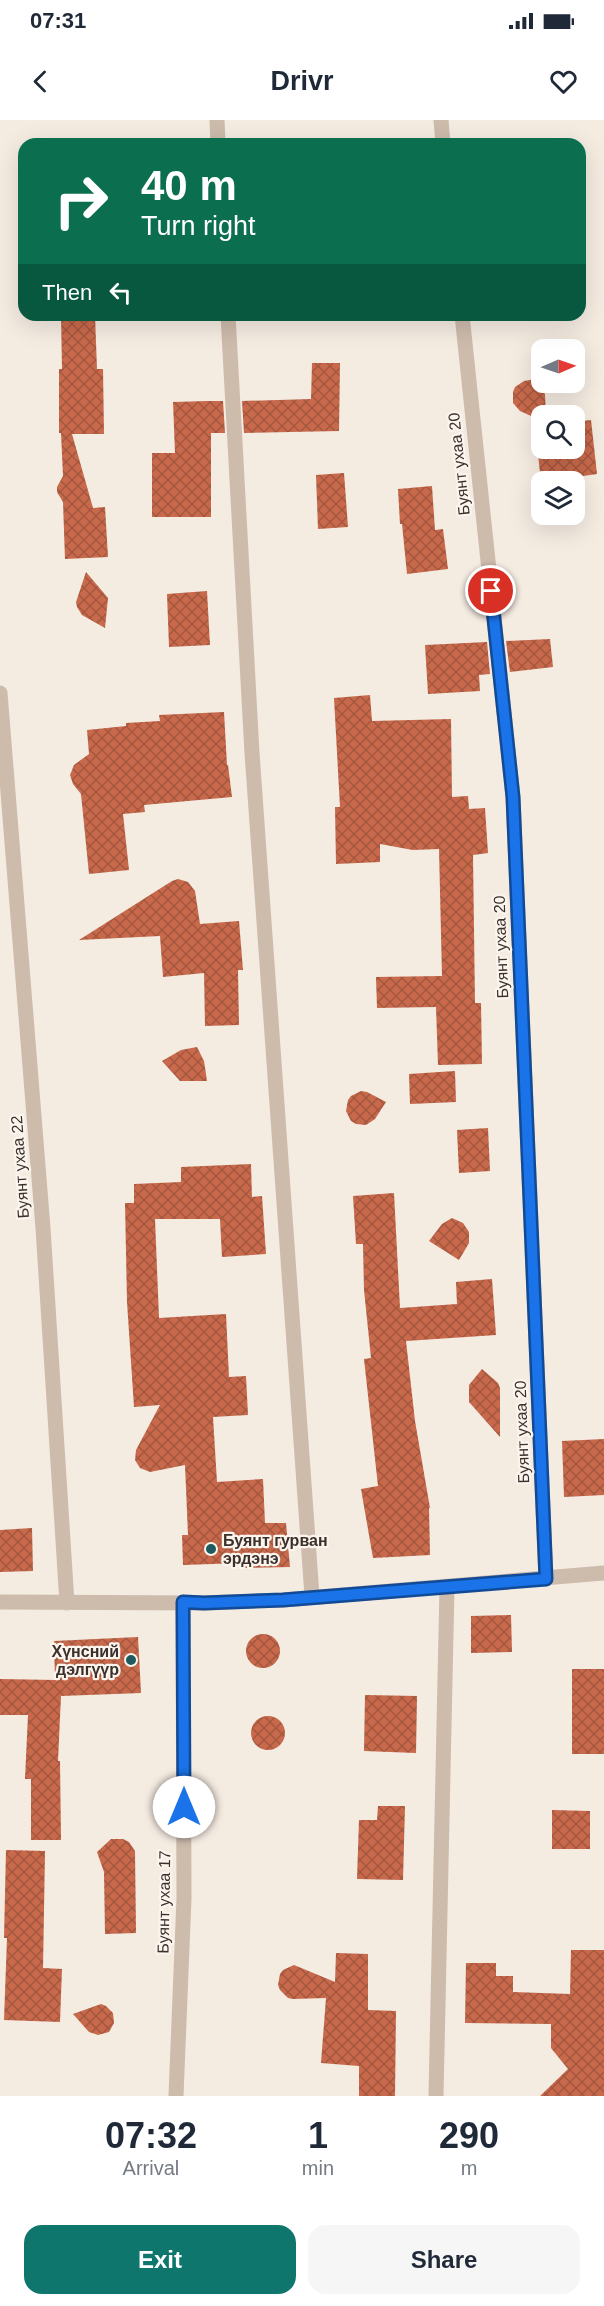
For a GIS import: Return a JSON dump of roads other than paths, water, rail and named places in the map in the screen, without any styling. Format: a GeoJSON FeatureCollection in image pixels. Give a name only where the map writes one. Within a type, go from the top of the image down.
{"type":"FeatureCollection","features":[{"type":"Feature","properties":{"kind":"street"},"geometry":{"type":"LineString","coordinates":[[217,120],[218,138]]}},
{"type":"Feature","properties":{"kind":"street"},"geometry":{"type":"LineString","coordinates":[[441,120],[442,138]]}},
{"type":"Feature","properties":{"kind":"street"},"geometry":{"type":"LineString","coordinates":[[228,321],[252,753],[312,1596]]}},
{"type":"Feature","properties":{"kind":"street","name":"Буянт ухаа 20"},"geometry":{"type":"LineString","coordinates":[[463,321],[513,797],[546,1579]]}},
{"type":"Feature","properties":{"kind":"street","name":"Буянт ухаа 22"},"geometry":{"type":"LineString","coordinates":[[0,693],[43,1228],[67,1603]]}},
{"type":"Feature","properties":{"kind":"street"},"geometry":{"type":"LineString","coordinates":[[0,1602],[204,1603],[283,1600],[604,1573]]}},
{"type":"Feature","properties":{"kind":"street"},"geometry":{"type":"LineString","coordinates":[[436,2096],[447,1587]]}},
{"type":"Feature","properties":{"kind":"street","name":"Буянт ухаа 17"},"geometry":{"type":"LineString","coordinates":[[176,2096],[184,1898],[183,1602]]}},
{"type":"Feature","properties":{"kind":"place","name":"Буянт гурван эрдэнэ"},"geometry":{"type":"Point","coordinates":[211,1549]}},
{"type":"Feature","properties":{"kind":"place","name":"Хүнсний дэлгүүр"},"geometry":{"type":"Point","coordinates":[131,1660]}}]}
